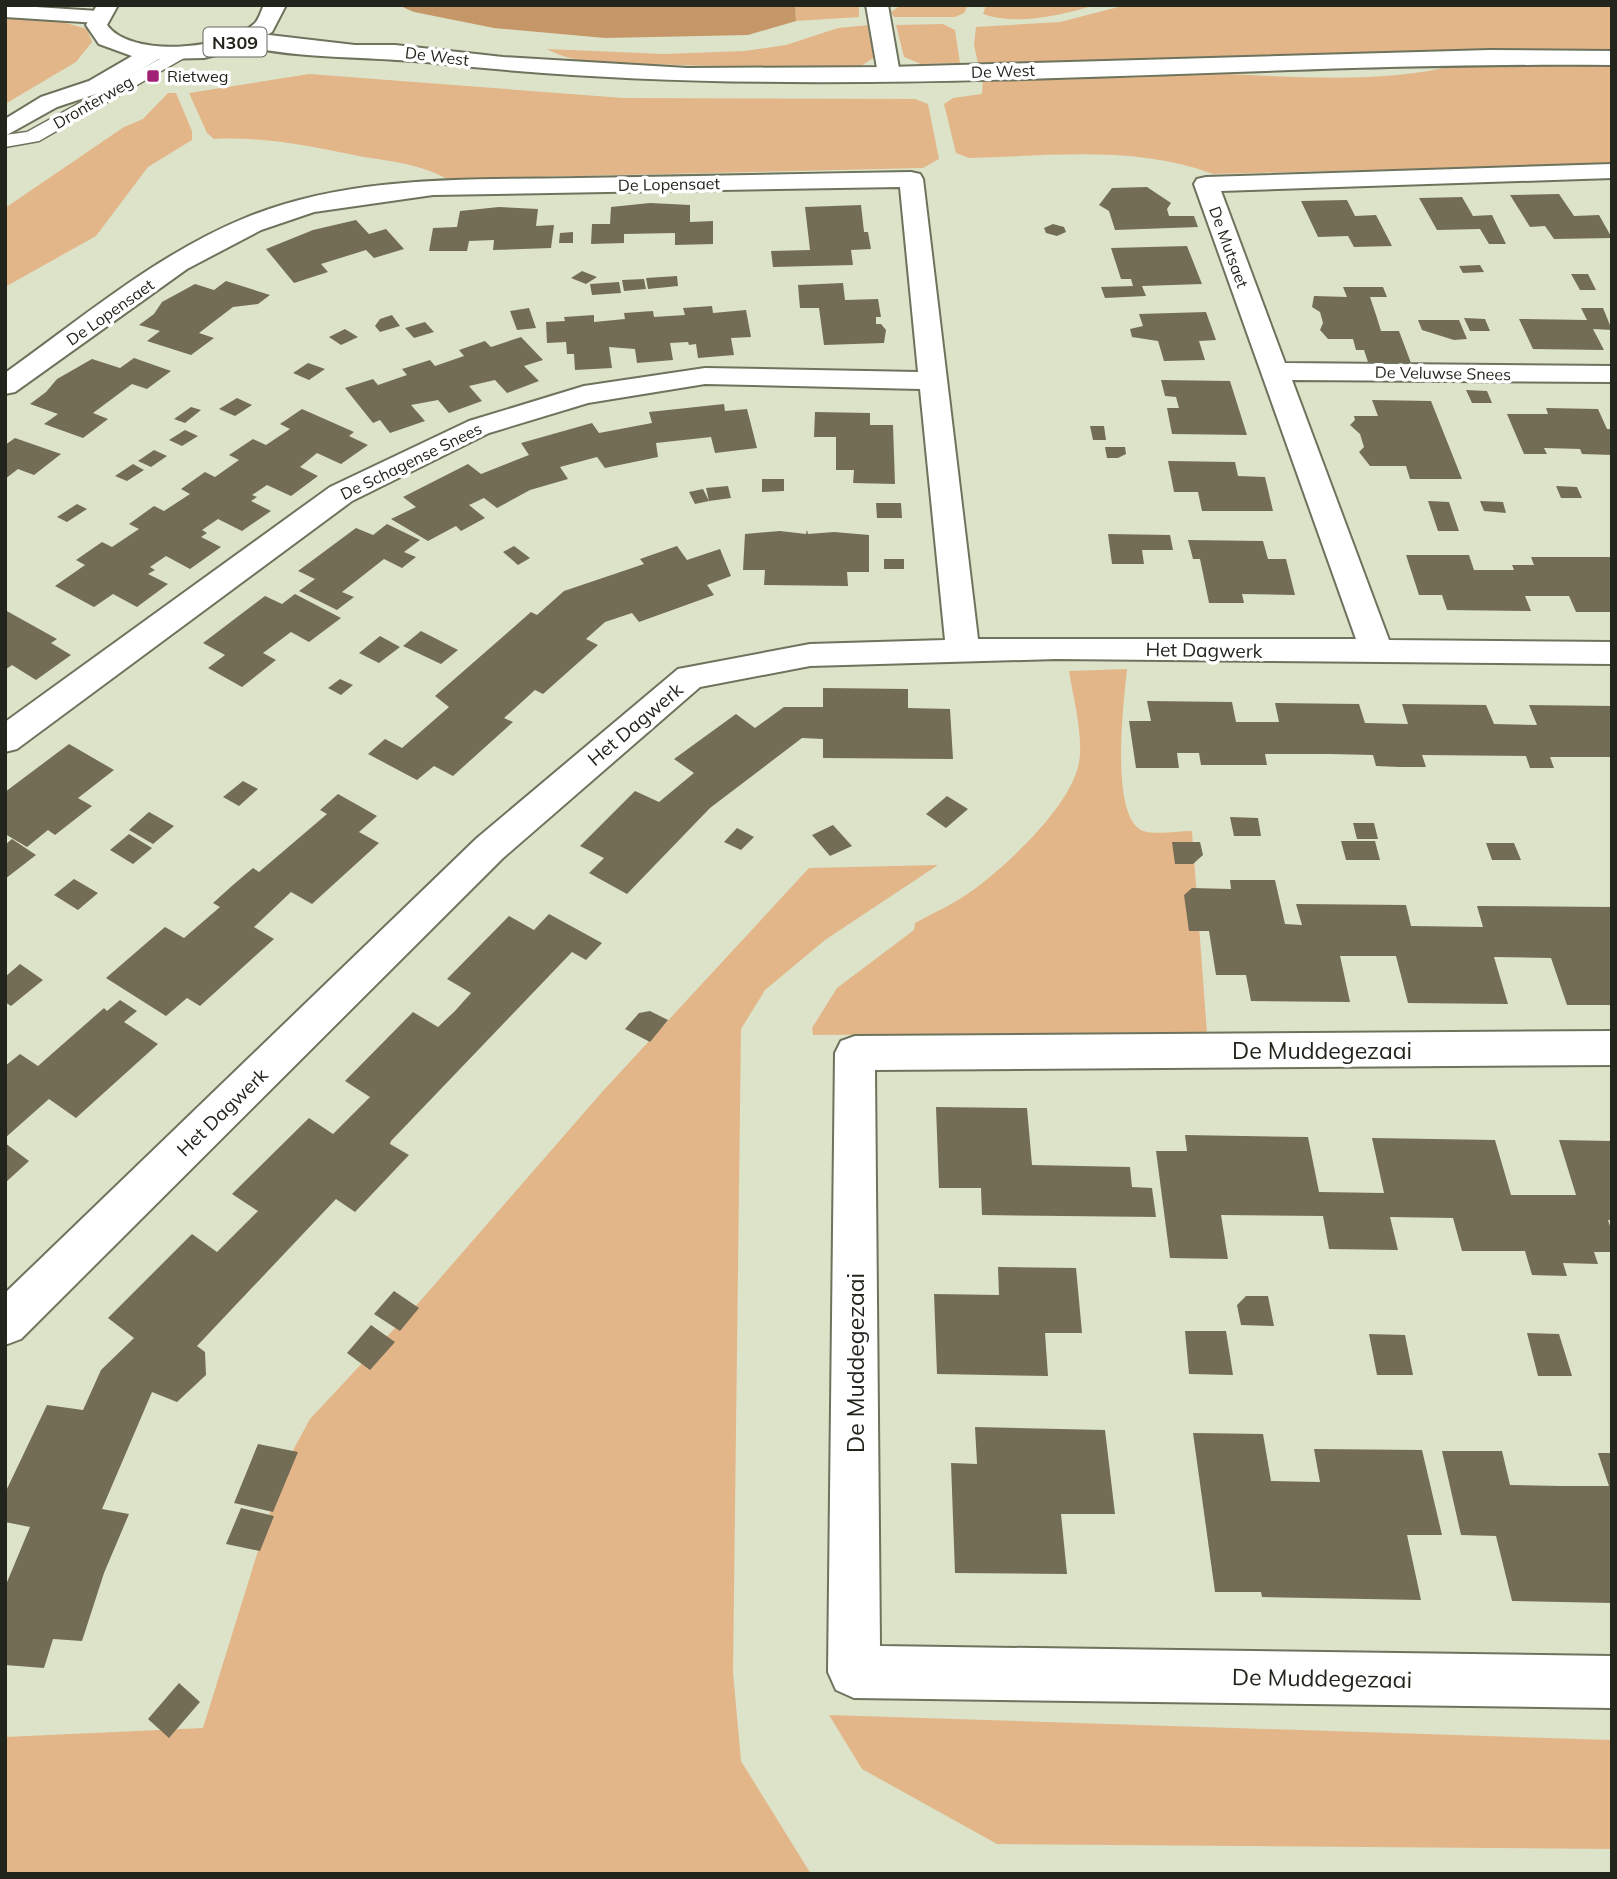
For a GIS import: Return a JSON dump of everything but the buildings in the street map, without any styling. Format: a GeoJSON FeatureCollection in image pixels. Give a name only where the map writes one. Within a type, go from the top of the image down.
{"type":"FeatureCollection","features":[{"type":"Feature","properties":{"kind":"street"},"geometry":{"type":"LineString","coordinates":[[877,5],[889,74]]}},
{"type":"Feature","properties":{"kind":"street"},"geometry":{"type":"LineString","coordinates":[[5,11],[103,11],[96,27],[101,36],[112,44],[89,60]]}},
{"type":"Feature","properties":{"kind":"street","name":"De West"},"geometry":{"type":"LineString","coordinates":[[273,12],[371,40],[395,52]]}},
{"type":"Feature","properties":{"kind":"street","name":"N309"},"geometry":{"type":"LineString","coordinates":[[112,44],[151,54],[178,54],[223,46],[243,39],[273,12]]}},
{"type":"Feature","properties":{"kind":"street","name":"De West"},"geometry":{"type":"LineString","coordinates":[[243,39],[355,52],[395,52],[503,64],[687,75],[889,74],[1490,57],[1612,58]]}},
{"type":"Feature","properties":{"kind":"street","name":"Dronterweg"},"geometry":{"type":"LineString","coordinates":[[5,129],[49,103],[97,86],[151,54]]}},
{"type":"Feature","properties":{"kind":"street","name":"Dronterweg"},"geometry":{"type":"LineString","coordinates":[[49,103],[66,75]]}},
{"type":"Feature","properties":{"kind":"street","name":"De Mutsaet"},"geometry":{"type":"LineString","coordinates":[[1377,651],[1206,184],[1612,171]]}},
{"type":"Feature","properties":{"kind":"street","name":"De Lopensaet"},"geometry":{"type":"LineString","coordinates":[[5,386],[189,256],[290,210],[370,193],[433,188],[911,179],[963,651]]}},
{"type":"Feature","properties":{"kind":"street","name":"De Veluwse Snees"},"geometry":{"type":"LineString","coordinates":[[1275,371],[1612,374]]}},
{"type":"Feature","properties":{"kind":"street","name":"De Schagense Snees"},"geometry":{"type":"LineString","coordinates":[[5,740],[341,494],[479,427],[584,396],[705,376],[933,381]]}},
{"type":"Feature","properties":{"kind":"street","name":"Het Dagwerk"},"geometry":{"type":"LineString","coordinates":[[5,1324],[490,848],[690,677],[810,655],[1070,648],[1612,653]]}},
{"type":"Feature","properties":{"kind":"street","name":"De Muddegezaai"},"geometry":{"type":"LineString","coordinates":[[1612,1048],[855,1053],[854,1672],[1612,1682]]}},
{"type":"Feature","properties":{"kind":"lane","name":"Dronterweg"},"geometry":{"type":"LineString","coordinates":[[5,141],[32,137],[178,54]]}},
{"type":"Feature","properties":{"kind":"shaded area"},"geometry":{"type":"Polygon","coordinates":[[[398,5],[795,5],[796,21],[748,35],[605,38],[494,28],[414,12],[398,5]]]}},
{"type":"Feature","properties":{"kind":"shaded area"},"geometry":{"type":"Polygon","coordinates":[[[795,5],[859,5],[859,17],[796,21],[795,5]]]}},
{"type":"Feature","properties":{"kind":"shaded area"},"geometry":{"type":"Polygon","coordinates":[[[901,5],[968,5],[964,13],[955,17],[894,17],[891,12],[901,5]]]}},
{"type":"Feature","properties":{"kind":"shaded area"},"geometry":{"type":"Polygon","coordinates":[[[986,5],[1096,5],[1054,15],[1010,19],[983,14],[986,5]]]}},
{"type":"Feature","properties":{"kind":"shaded area"},"geometry":{"type":"Polygon","coordinates":[[[1126,5],[1612,5],[1612,50],[1493,49],[978,63],[974,45],[976,27],[1060,22],[1126,5]]]}},
{"type":"Feature","properties":{"kind":"shaded area"},"geometry":{"type":"Polygon","coordinates":[[[5,15],[45,17],[87,29],[92,42],[76,62],[5,104],[5,15]]]}},
{"type":"Feature","properties":{"kind":"shaded area"},"geometry":{"type":"Polygon","coordinates":[[[943,24],[955,30],[960,63],[921,64],[904,57],[896,25],[943,24]]]}},
{"type":"Feature","properties":{"kind":"shaded area"},"geometry":{"type":"Polygon","coordinates":[[[869,25],[875,57],[861,66],[608,63],[582,61],[547,49],[664,54],[744,51],[786,45],[838,28],[869,25]]]}},
{"type":"Feature","properties":{"kind":"shaded area"},"geometry":{"type":"Polygon","coordinates":[[[1457,65],[1612,65],[1612,164],[1213,174],[1153,159],[1123,156],[1092,154],[969,158],[956,153],[944,104],[953,98],[982,94],[983,78],[1170,73],[1328,78],[1393,75],[1457,65]]]}},
{"type":"Feature","properties":{"kind":"shaded area"},"geometry":{"type":"Polygon","coordinates":[[[309,74],[623,98],[915,99],[928,104],[939,159],[923,168],[447,179],[407,164],[308,146],[252,139],[214,139],[207,133],[189,93],[309,74]]]}},
{"type":"Feature","properties":{"kind":"shaded area"},"geometry":{"type":"Polygon","coordinates":[[[168,93],[176,93],[192,131],[192,140],[148,167],[96,236],[5,287],[5,208],[124,127],[143,119],[168,93]]]}},
{"type":"Feature","properties":{"kind":"shaded area"},"geometry":{"type":"Polygon","coordinates":[[[1127,669],[1121,756],[1126,804],[1132,821],[1143,831],[1192,831],[1207,1033],[813,1035],[812,1028],[837,988],[914,930],[915,923],[962,898],[990,877],[1036,834],[1062,800],[1072,783],[1080,756],[1069,671],[1127,669]]]}},
{"type":"Feature","properties":{"kind":"shaded area"},"geometry":{"type":"Polygon","coordinates":[[[938,865],[825,940],[765,990],[741,1029],[733,1672],[741,1761],[811,1874],[5,1874],[5,1737],[203,1728],[284,1467],[310,1419],[422,1299],[602,1092],[809,868],[938,865]]]}},
{"type":"Feature","properties":{"kind":"shaded area"},"geometry":{"type":"Polygon","coordinates":[[[829,1715],[1612,1740],[1612,1849],[997,1844],[862,1769],[829,1715]]]}},
{"type":"Feature","properties":{"kind":"place","name":"Rietweg"},"geometry":{"type":"Point","coordinates":[153,76]}}]}
